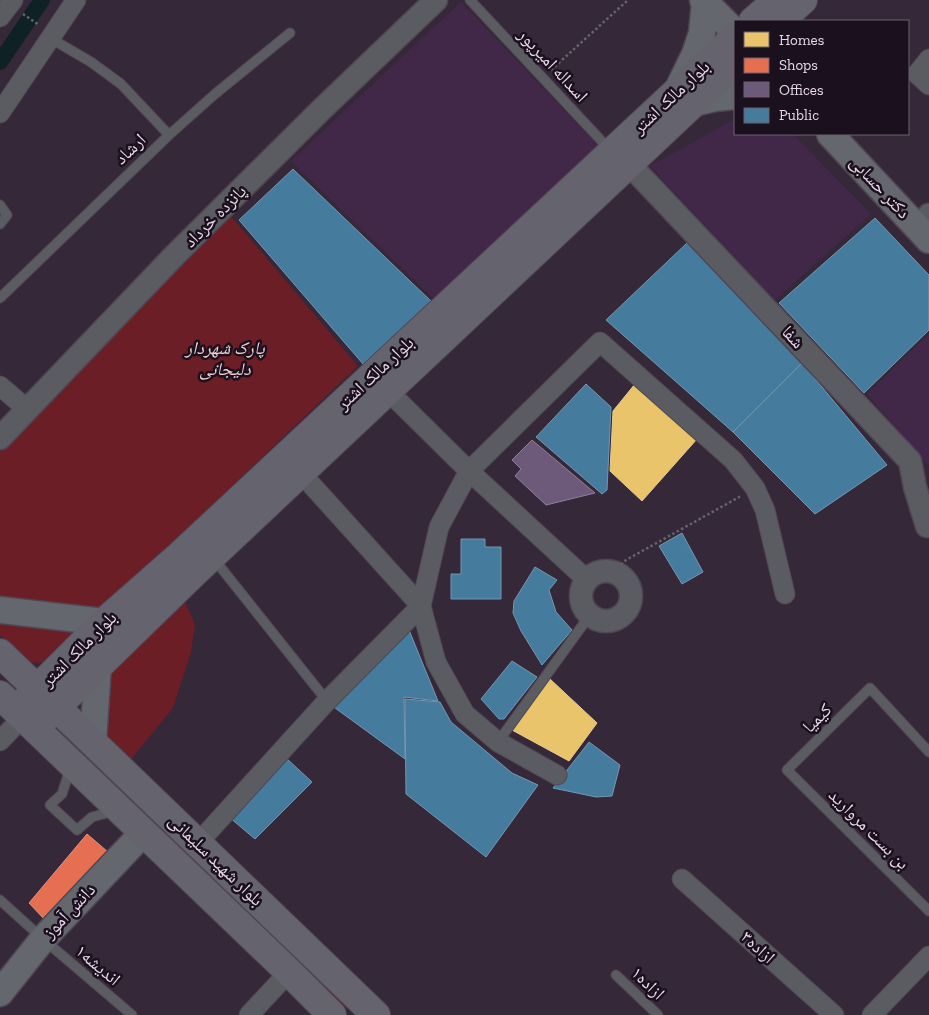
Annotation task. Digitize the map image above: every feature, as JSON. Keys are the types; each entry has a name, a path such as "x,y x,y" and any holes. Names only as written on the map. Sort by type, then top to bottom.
{"main road":[{"path":"754,20 777,0"},
{"path":"781,20 802,0"},
{"path":"705,1 734,31"},
{"path":"705,1 702,33 685,97 715,98 734,96"},
{"name":"بلوار مالک اشتر","path":"19,712 46,699 98,666 195,562 685,97 734,38"},
{"name":"بلوار مالک اشتر","path":"685,97 734,65"},
{"name":"دکتر حسابی","path":"831,135 925,228"},
{"name":"بلوار مالک اشتر","path":"46,699 104,622 195,562 300,472 387,390 621,158"},
{"path":"0,610 104,622"},
{"name":"بلوار شهید سلیمانی","path":"0,653 198,843 370,1013"},
{"path":"93,742 98,666"},
{"name":"بلوار شهید سلیمانی","path":"19,712 332,1015"},
{"name":"دانش آموز","path":"0,993 43,939 144,834"}],"street":[{"path":"0,113 76,0"},
{"name":"پانزده خرداد","path":"0,438 182,248 321,110 436,0"},
{"path":"929,59 917,74 929,85"},
{"name":"شفا","path":"621,158 910,461 927,526"},
{"path":"198,843 327,701 421,606 439,527 469,471 600,342 733,460 755,488 765,510 785,594"},
{"path":"0,386 28,410"},
{"path":"387,390 469,471 587,580"},
{"path":"300,472 421,606 436,662 464,714 498,742 557,775"},
{"path":"607,570 614,572 627,581 631,588 630,604 620,617 613,620 597,620 590,616 582,602 581,594 587,580 599,571 607,570"},
{"path":"0,741 19,712"},
{"name":"ازاده۳","path":"682,878 834,1015"},
{"path":"872,1015 929,956"},
{"path":"249,1015 289,972"}],"lane":[{"name":"اسداله امیرپور","path":"470,0 542,78 621,158"},
{"name":"ارشاد","path":"0,298 169,135 290,32"},
{"path":"52,37 121,84 169,135"},
{"path":"0,205 7,215 0,224"},
{"path":"195,562 327,701"},
{"path":"498,742 590,616"},
{"name":"کیمیا","path":"786,770 870,688 929,752"},
{"path":"72,764 62,794 50,805 77,830 92,817 119,810"},
{"name":"بن بست مروارید","path":"786,770 929,911"},
{"name":"اندیشه۱","path":"0,900 132,1015"},
{"name":"ازاده۱","path":"616,975 658,1015"}],"path":[{"path":"542,78 628,0"},
{"path":"8,7 52,37"},
{"path":"614,572 626,560 755,488"}],"shaded area":[{"path":"461,2 599,147 437,302 291,161"},
{"path":"734,120 734,135 794,135 871,214 775,300 650,166"},
{"path":"929,334 929,466 867,394"}],"green space":[{"name":"پارک شهردار دلیجانی","path":"230,215 358,366 51,658 40,663 27,662 0,635 0,451"},
{"path":"183,597 195,625 191,652 173,708 128,763 108,741 106,674"},
{"path":"71,734 352,1005 347,1009 66,738"}],"building: Homes":[{"path":"635,384 697,439 642,501 610,471 613,411"},
{"path":"550,679 597,723 569,761 512,730"}],"building: Shops":[{"path":"87,834 108,852 45,920 29,903"}],"building: Offices":[{"path":"532,440 595,493 546,505 515,476 521,469 512,460"}],"building: Public":[{"path":"293,169 433,303 363,364 239,220"},
{"path":"875,218 929,275 929,330 864,393 779,303"},
{"path":"688,242 802,363 733,432 606,320"},
{"path":"802,363 887,465 815,514 733,432"},
{"path":"586,384 611,407 607,490 602,494 536,437"},
{"path":"682,533 703,572 682,584 659,546"},
{"path":"461,539 485,539 485,547 501,547 501,599 451,599 451,574 461,574"},
{"path":"535,567 557,580 549,590 556,612 572,630 542,665 521,631 513,613 514,601"},
{"path":"409,630 438,701 404,697 405,759 331,705"},
{"path":"512,661 537,677 504,719 499,719 481,699"},
{"path":"405,699 440,702 451,722 512,773 538,785 486,857 406,794"},
{"path":"589,742 620,765 612,796 596,797 553,788"},
{"path":"285,757 312,782 255,839 229,817"}],"waterway":[{"path":"0,62 42,0"}]}
